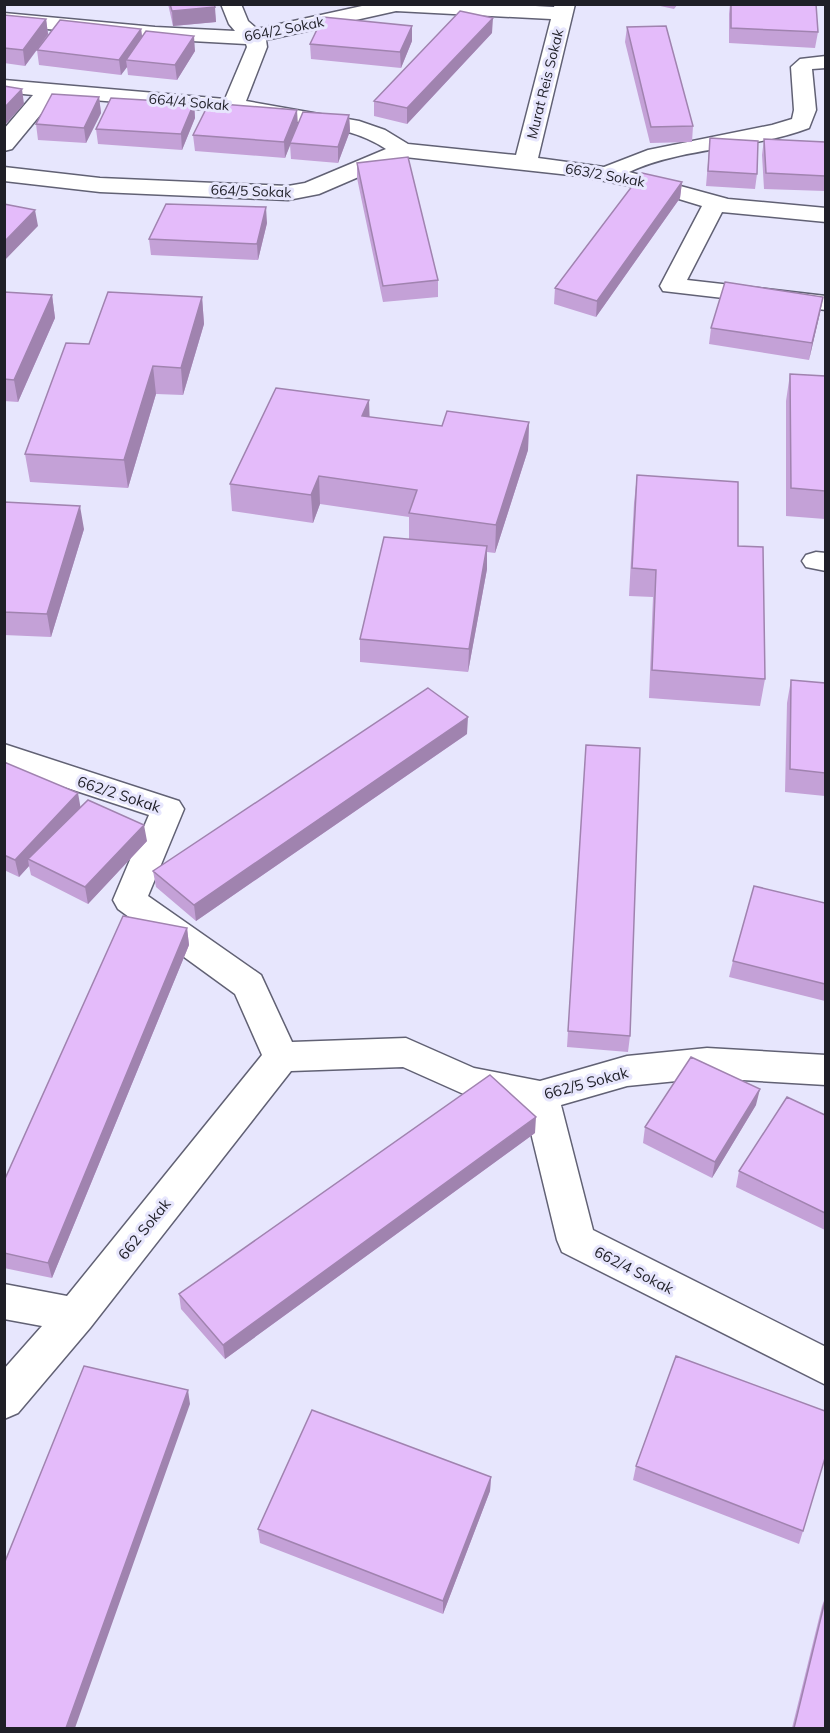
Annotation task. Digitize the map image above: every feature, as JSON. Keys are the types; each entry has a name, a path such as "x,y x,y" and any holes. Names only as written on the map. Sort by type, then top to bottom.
{"street":[{"path":"231,4 239,24 257,43 257,51 233,106"},
{"name":"664/2 Sokak","path":"4,19 167,34 253,37 396,5 563,9"},
{"name":"Murat Reis Sokak","path":"525,164 563,9"},
{"path":"608,174 635,161 662,152 765,134 801,123 806,109 800,75 802,67 807,63 825,62"},
{"name":"664/4 Sokak","path":"4,86 233,106 362,128 379,135 402,150"},
{"path":"4,144 49,90"},
{"name":"664/5 Sokak","path":"4,174 100,185 288,193 311,189 402,150 525,164"},
{"name":"663/2 Sokak","path":"525,164 608,174 748,209 825,215"},
{"path":"715,202 672,286 825,303"},
{"name":"662/2 Sokak","path":"4,755 168,809 130,900 249,985 281,1057"},
{"name":"662/5 Sokak","path":"281,1057 406,1052 468,1081 540,1096 627,1071 707,1063 825,1070"},
{"name":"662 Sokak","path":"4,1400 76,1315 281,1057"},
{"name":"662/4 Sokak","path":"540,1096 576,1240 825,1367"},
{"path":"4,1301 76,1315"}],"building":[{"path":"170,4 214,4 215,7 172,11"},
{"path":"731,4 816,4 818,32 731,28"},
{"path":"460,11 493,18 407,108 374,101"},
{"path":"4,15 46,19 23,50 4,48"},
{"path":"323,17 412,26 400,52 310,44"},
{"path":"60,20 141,29 119,60 37,50"},
{"path":"666,26 693,126 651,127 627,27"},
{"path":"146,31 194,36 175,65 126,60"},
{"path":"4,86 22,89 4,108"},
{"path":"52,94 99,97 84,128 36,124"},
{"path":"111,98 194,103 181,134 96,129"},
{"path":"209,103 297,110 284,142 193,135"},
{"path":"303,112 349,115 338,147 290,143"},
{"path":"710,138 758,141 757,174 708,171"},
{"path":"764,139 825,142 825,176 766,173"},
{"path":"408,157 438,280 383,286 357,163"},
{"path":"642,173 682,182 597,301 555,288"},
{"path":"4,204 35,210 4,242"},
{"path":"166,204 266,207 257,244 149,239"},
{"path":"725,282 823,297 812,343 711,328"},
{"path":"4,292 52,295 14,380 4,379"},
{"path":"108,292 202,297 181,368 153,366 124,460 25,454 66,343 89,344"},
{"path":"790,374 825,376 825,491 791,488"},
{"path":"276,388 369,400 362,416 442,426 447,411 529,422 496,525 409,513 417,490 319,476 311,495 230,484"},
{"path":"637,475 738,482 738,546 763,547 765,679 652,670 656,570 632,568"},
{"path":"4,502 80,506 47,614 4,612"},
{"path":"384,537 487,546 469,649 360,639"},
{"path":"791,680 825,683 825,773 790,769"},
{"path":"428,688 468,717 194,905 153,871"},
{"path":"586,745 640,748 630,1036 568,1031"},
{"path":"4,762 78,793 15,860 4,855"},
{"path":"88,800 144,825 85,887 28,859"},
{"path":"754,886 825,903 825,984 733,961"},
{"path":"123,916 187,928 48,1263 4,1253 4,1181"},
{"path":"691,1057 760,1089 715,1162 645,1127"},
{"path":"490,1075 536,1117 223,1345 179,1294"},
{"path":"787,1097 825,1115 825,1213 739,1171"},
{"path":"676,1356 825,1411 825,1458 803,1531 636,1466"},
{"path":"84,1366 188,1390 66,1728 4,1728 4,1564"},
{"path":"312,1410 491,1477 443,1601 258,1529"},
{"path":"825,1601 825,1728 794,1728"}]}
